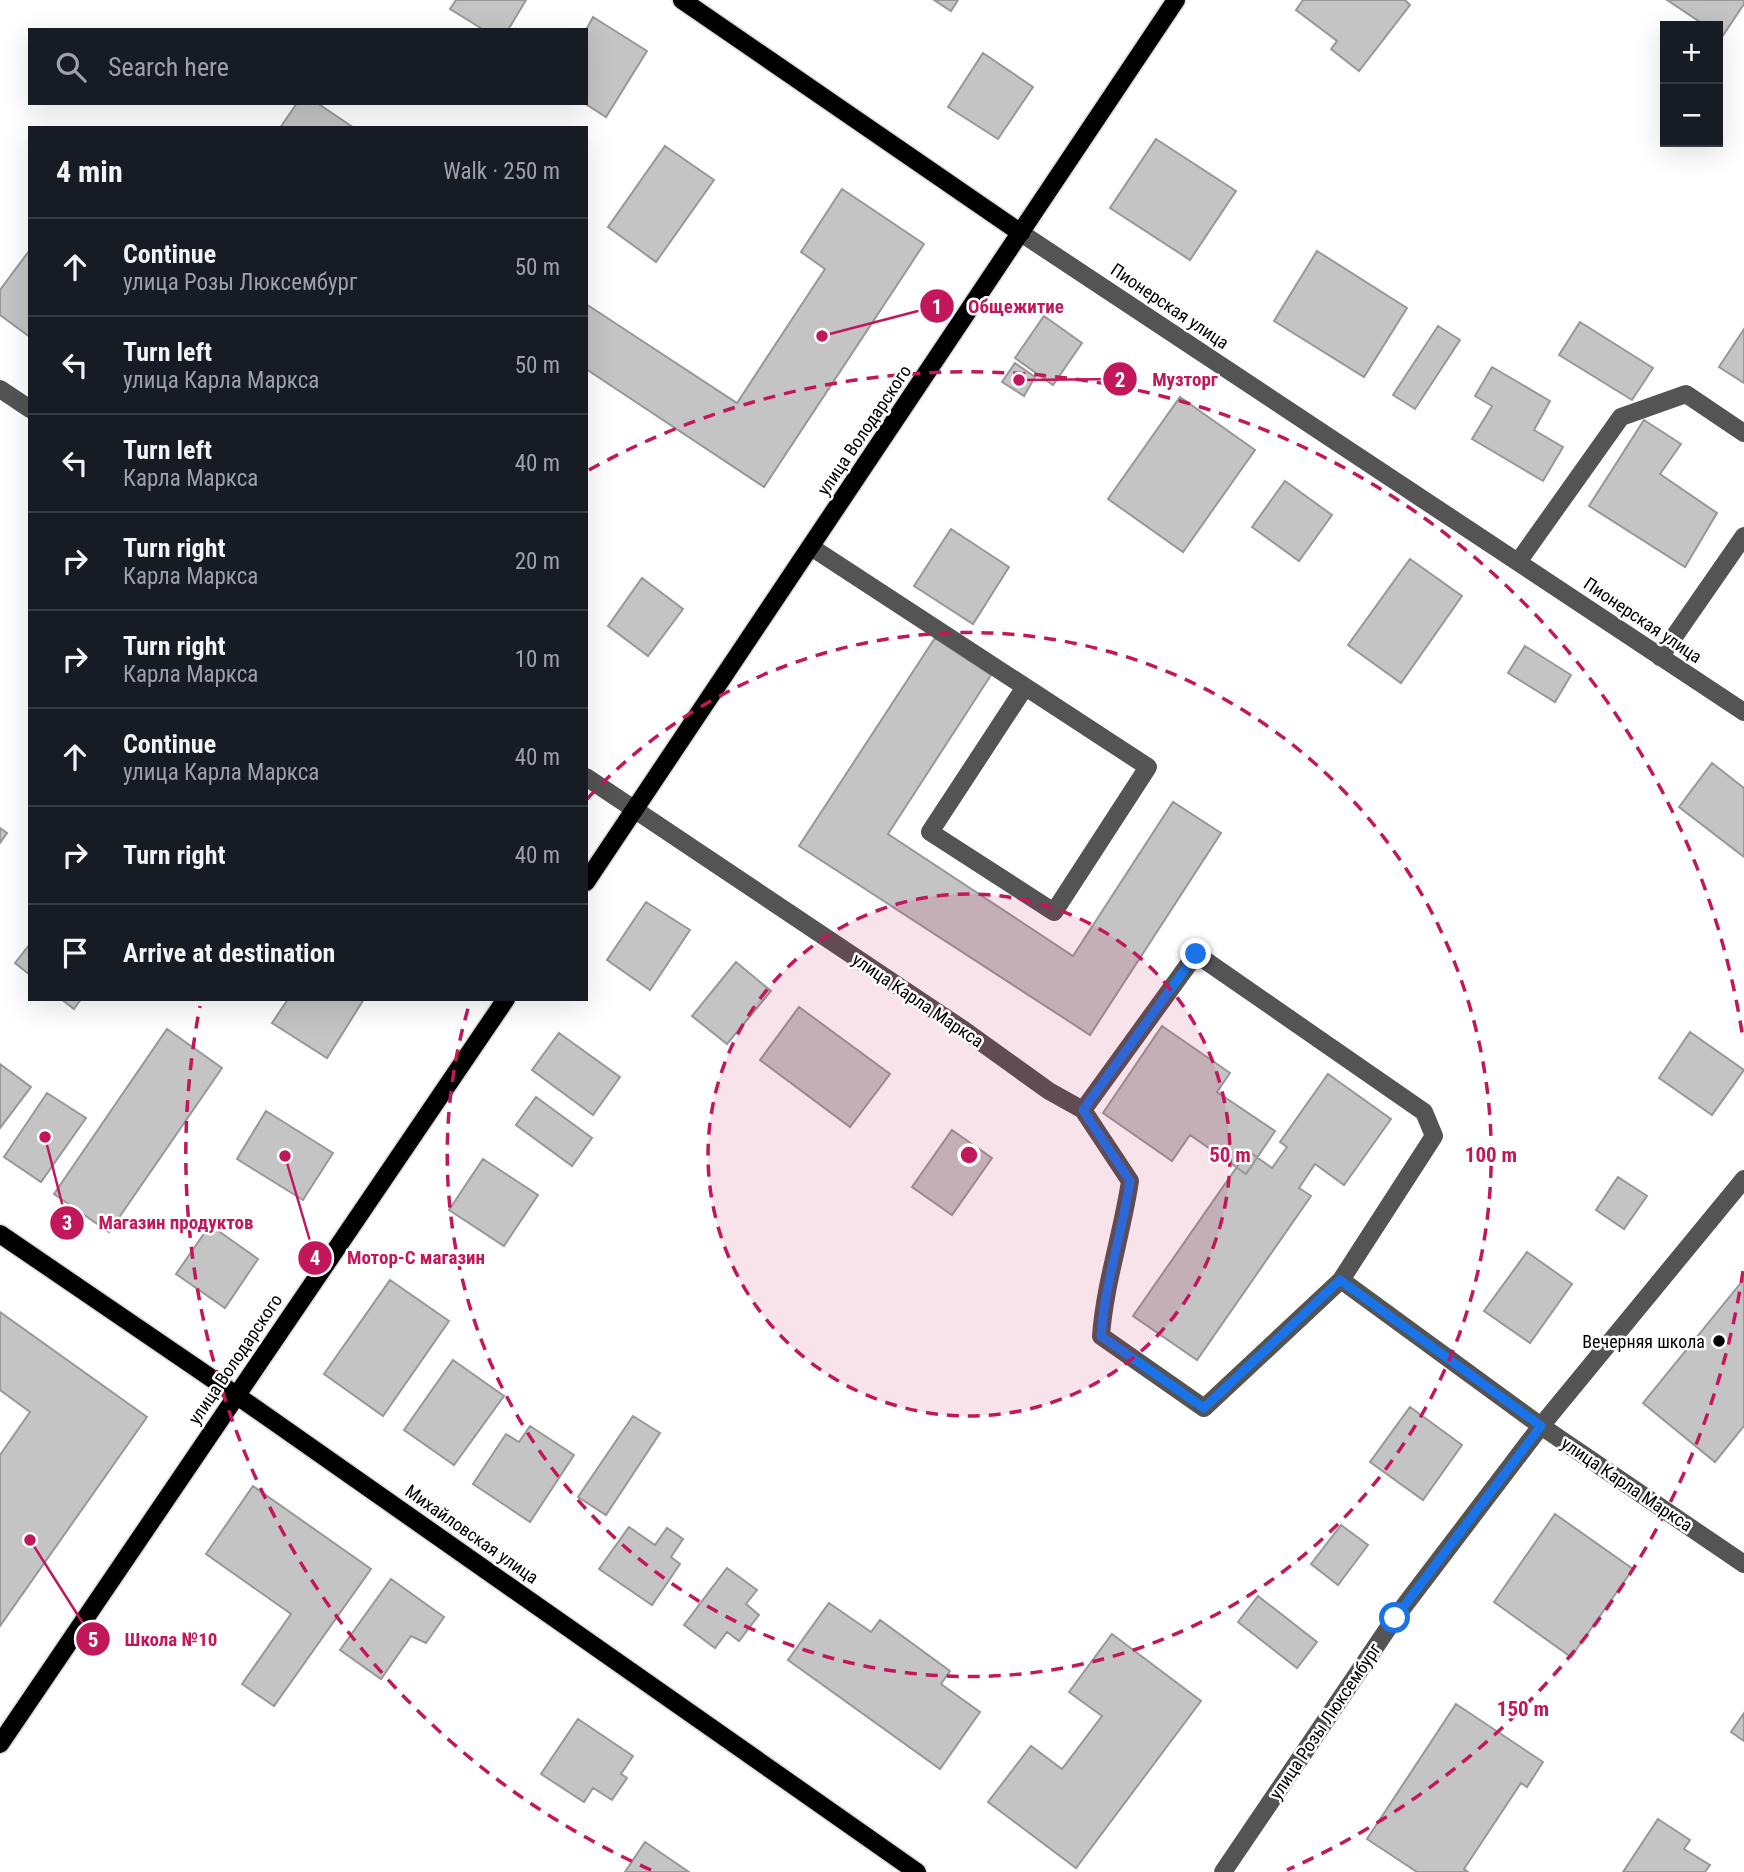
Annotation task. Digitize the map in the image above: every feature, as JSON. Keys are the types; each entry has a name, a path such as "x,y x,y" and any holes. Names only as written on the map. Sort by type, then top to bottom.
{"main road":[{"name":"Пионерская улица","path":"682,0 1021,233"},
{"name":"улица Володарского","path":"588,879 1176,0"},
{"name":"улица Володарского","path":"0,1744 505,1001"},
{"name":"Михайловская улица","path":"0,1234 236,1395 917,1872"}],"street":[{"name":"Пионерская улица","path":"1021,233 1744,712"},
{"path":"0,389 28,408"},
{"path":"1518,562 1620,417 1686,394 1744,433"},
{"path":"1660,657 1744,536"},
{"path":"811,547 1025,687 1148,768 1054,912 930,832 1025,687"},
{"name":"улица Карла Маркса","path":"588,778 964,1030 1049,1091 1083,1110 1130,1181 1124,1225 1104,1295 1101,1336 1204,1408 1340,1280 1541,1426 1744,1564"},
{"path":"1083,1110 1196,954 1424,1112 1434,1136 1340,1280"},
{"name":"улица Розы Люксембург","path":"1223,1872 1395,1618 1541,1426 1744,1179"}],"building":[{"path":"456,0 526,0 509,28 481,28 450,9"},
{"path":"934,0 958,0 951,11"},
{"path":"1303,0 1405,0 1410,5 1359,71 1331,49 1337,41 1296,10"},
{"path":"1667,0 1744,0 1723,36 1723,21 1698,21"},
{"path":"593,17 647,51 606,117 587,105 587,28"},
{"path":"983,53 1033,87 998,139 948,107"},
{"path":"296,105 320,105 351,126 281,126"},
{"path":"1156,139 1236,191 1190,260 1110,208"},
{"path":"665,146 714,180 656,262 608,227"},
{"path":"842,189 924,244 764,487 588,370 588,305 737,403 825,269 801,252"},
{"path":"1317,251 1407,308 1364,377 1274,321"},
{"path":"28,252 28,336 0,315 0,290"},
{"path":"1044,316 1082,343 1053,385 1015,358"},
{"path":"1580,322 1653,368 1632,400 1559,355"},
{"path":"1438,326 1460,340 1415,409 1393,395"},
{"path":"1744,329 1744,383 1719,367"},
{"path":"1015,363 1035,377 1024,396 1002,382"},
{"path":"1492,367 1550,401 1534,430 1563,447 1543,481 1472,439 1492,406 1475,396"},
{"path":"1180,397 1255,450 1183,552 1108,499"},
{"path":"1644,420 1681,444 1660,474 1717,513 1685,567 1589,506"},
{"path":"1285,481 1332,515 1299,561 1252,527"},
{"path":"951,529 1009,567 973,624 914,586"},
{"path":"1410,559 1462,596 1401,683 1348,645"},
{"path":"642,578 683,609 648,656 608,626"},
{"path":"935,638 991,675 888,834 1073,956 1173,802 1221,833 1090,1035 799,846"},
{"path":"1525,646 1571,675 1555,702 1508,673"},
{"path":"1712,763 1744,788 1744,857 1679,807"},
{"path":"0,828 7,833 0,843"},
{"path":"646,902 690,930 650,990 607,960"},
{"path":"28,947 28,973 15,963"},
{"path":"736,962 771,991 727,1044 692,1016"},
{"path":"64,1001 80,1001 74,1009"},
{"path":"287,1001 363,1001 327,1058 272,1023"},
{"path":"799,1007 890,1074 850,1127 760,1060"},
{"path":"1162,1026 1230,1073 1217,1092 1275,1131 1246,1174 1190,1135 1172,1161 1103,1113"},
{"path":"167,1029 222,1068 109,1232 54,1194"},
{"path":"1690,1032 1744,1070 1712,1115 1659,1078"},
{"path":"559,1033 620,1077 593,1115 532,1070"},
{"path":"0,1064 31,1087 0,1128"},
{"path":"1328,1074 1391,1119 1344,1185 1315,1164 1299,1188 1311,1196 1197,1360 1133,1316 1248,1151 1272,1168 1287,1147 1280,1142"},
{"path":"47,1093 86,1118 41,1182 4,1157"},
{"path":"536,1097 592,1138 572,1166 516,1125"},
{"path":"266,1111 333,1153 303,1200 237,1159"},
{"path":"952,1130 992,1158 952,1215 912,1187"},
{"path":"483,1159 538,1195 504,1246 449,1210"},
{"path":"1618,1177 1647,1196 1624,1229 1596,1210"},
{"path":"210,1225 258,1259 225,1308 176,1274"},
{"path":"1527,1252 1572,1284 1530,1343 1484,1311"},
{"name":"Вечерняя школа","path":"1744,1279 1744,1426 1715,1462 1643,1403"},
{"path":"390,1280 449,1321 383,1416 324,1374"},
{"path":"0,1312 147,1417 0,1626 0,1455 30,1412 0,1390"},
{"path":"453,1360 504,1396 454,1465 404,1430"},
{"path":"1410,1407 1462,1445 1423,1500 1370,1462"},
{"path":"633,1416 660,1433 606,1515 578,1497"},
{"path":"530,1426 574,1455 530,1522 473,1484 506,1434 519,1442"},
{"path":"253,1486 371,1569 274,1706 242,1684 291,1614 206,1554"},
{"path":"1555,1514 1633,1569 1571,1657 1494,1602"},
{"path":"1341,1525 1368,1545 1338,1585 1311,1564"},
{"path":"629,1527 655,1545 667,1528 683,1539 671,1557 680,1564 652,1605 599,1569"},
{"path":"727,1568 757,1590 746,1604 759,1615 739,1641 727,1632 715,1648 684,1625"},
{"path":"391,1579 444,1617 426,1643 411,1636 381,1679 340,1650"},
{"path":"1258,1596 1317,1642 1297,1668 1238,1622"},
{"path":"829,1603 871,1632 880,1620 950,1671 941,1684 980,1712 940,1769 788,1660"},
{"path":"1112,1634 1201,1701 1076,1868 988,1802 1031,1746 1062,1769 1102,1716 1069,1692"},
{"path":"1456,1704 1543,1762 1527,1787 1521,1783 1464,1869 1468,1872 1417,1872 1367,1839"},
{"path":"1744,1713 1744,1741 1731,1732"},
{"path":"578,1719 633,1756 621,1774 627,1778 612,1800 593,1788 584,1802 541,1774"},
{"path":"1658,1819 1690,1840 1684,1849 1710,1865 1705,1872 1623,1872"},
{"path":"645,1842 689,1872 625,1872"}],"place":[{"name":"Общежитие","path":"822,336"},
{"name":"Музторг","path":"1019,380"},
{"name":"Магазин продуктов","path":"45,1137"},
{"name":"Мотор-С магазин","path":"285,1156"},
{"name":"Вечерняя школа","path":"1719,1341"},
{"name":"Школа №10","path":"30,1540"}],"route":[{"path":"1196,954 1083,1110 1130,1181 1124,1225 1104,1295 1101,1336 1204,1408 1340,1280 1541,1426 1395,1618"}]}
